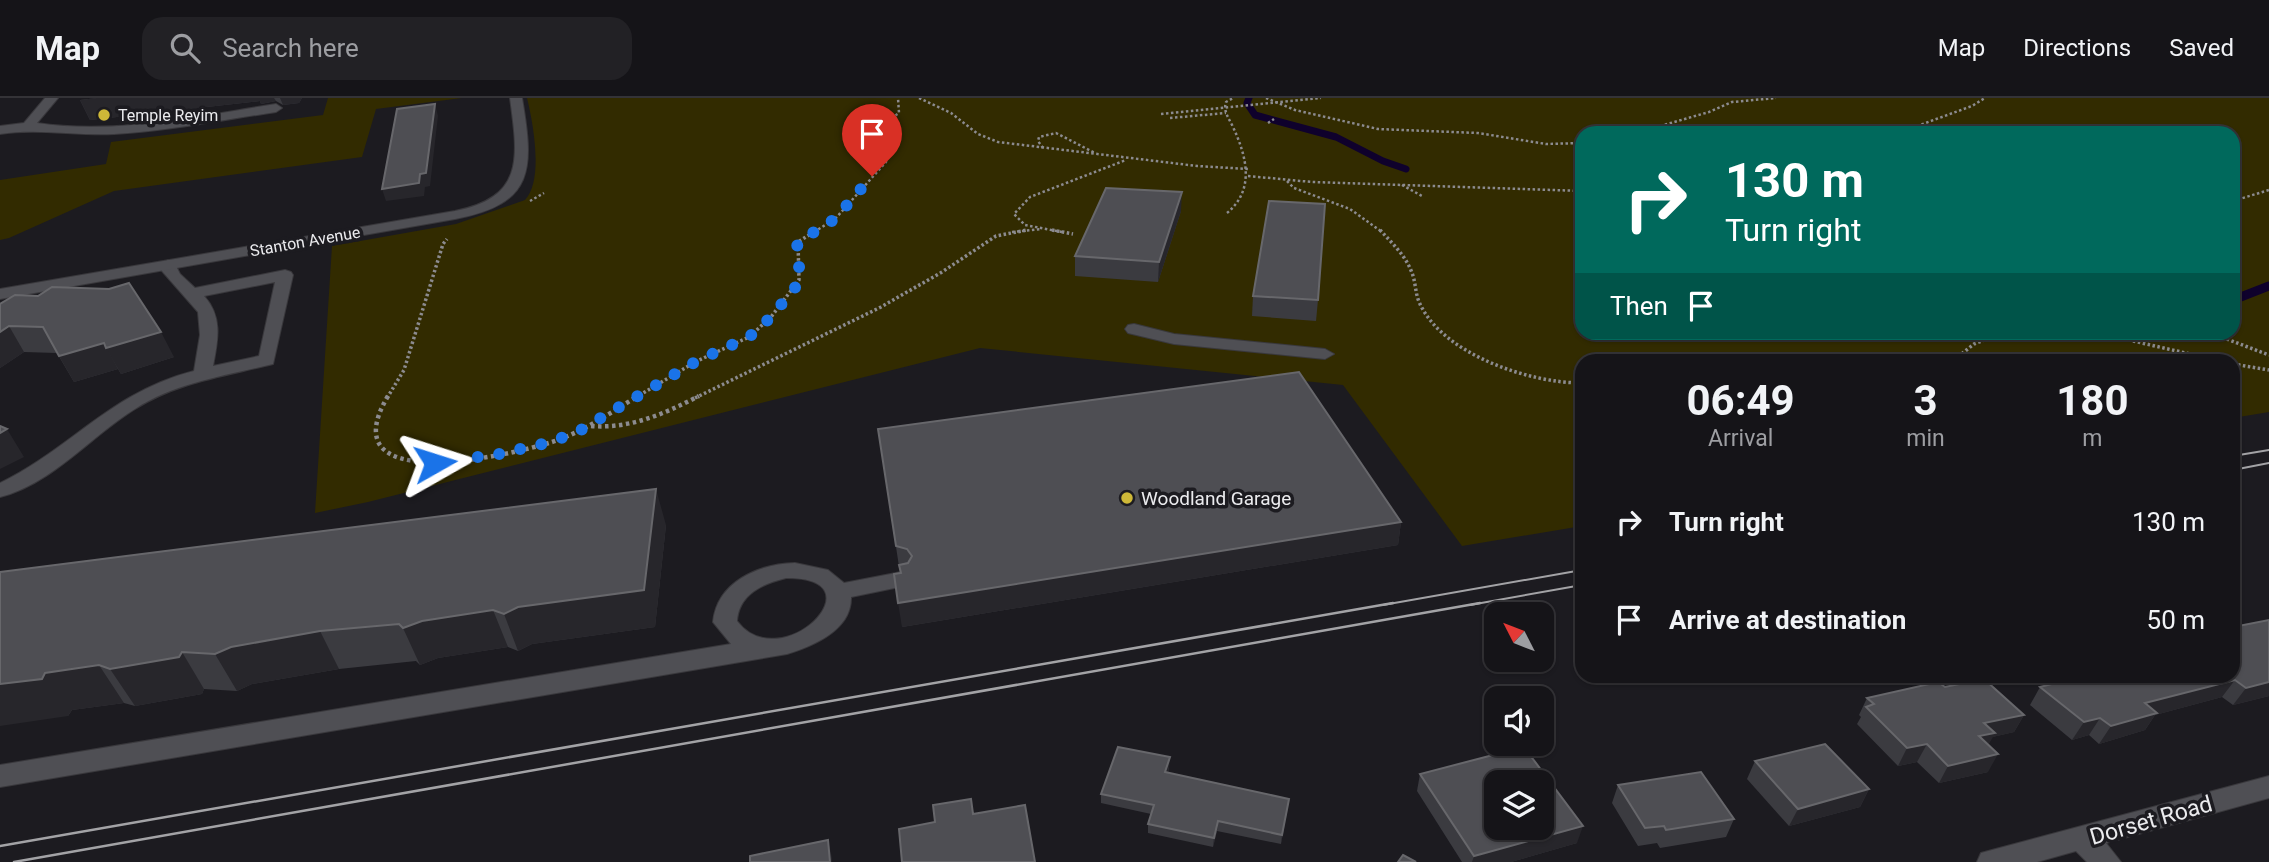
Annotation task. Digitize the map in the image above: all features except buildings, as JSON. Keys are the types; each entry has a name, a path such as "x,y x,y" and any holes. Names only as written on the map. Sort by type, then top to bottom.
{"street":[{"path":"28,125 52,98"},
{"name":"Stanton Avenue","path":"0,294 453,216 501,200 514,187 519,163 521,133 516,98"},
{"path":"0,130 28,125 54,131 113,130 276,108"},
{"path":"168,265 171,275 200,299 209,322 203,373"},
{"path":"0,491 41,471 142,397 203,373 267,360 285,275 193,293"},
{"path":"1134,329 1174,339 1325,354"},
{"path":"0,776 774,646 806,638 822,629 837,611 840,601 833,584 821,576 795,571 766,576 741,589 726,609 728,627 746,642 774,646"},
{"path":"838,592 901,580"},
{"name":"Dorset Road","path":"1992,862 2269,787"},
{"path":"2083,839 2106,862"}],"path":[{"path":"449,237 443,244 423,317 404,370 376,417 376,435 383,449 390,456 407,462 465,460 551,442 590,426 695,362 749,337 771,317 800,279 795,253 798,242 835,219 886,162 886,154 861,139 898,113 898,98"},
{"path":"919,98 954,115 982,138 1044,149 1248,169"},
{"path":"1227,213 1238,207 1247,189 1248,176 1248,169 1223,107 1225,100 1233,98"},
{"path":"1266,98 1295,110 1378,128 1478,133 1546,144 1575,143"},
{"path":"1161,114 1321,98"},
{"path":"1658,126 1732,102 1776,98"},
{"path":"1917,126 1972,106 1985,98"},
{"path":"1170,118 1226,113"},
{"path":"1268,122 1274,119"},
{"path":"1044,149 1038,141 1039,137 1056,133 1099,155"},
{"path":"1073,234 1026,225 1014,214 1018,206 1043,191 1105,166 1132,159"},
{"path":"1248,176 1287,181 1575,191"},
{"path":"1287,181 1294,188 1352,208 1380,231 1409,265 1424,309 1456,343 1489,362 1558,383 1575,383"},
{"path":"1401,185 1422,196"},
{"path":"2240,199 2269,190"},
{"path":"524,204 544,193"},
{"path":"590,426 617,428 669,412 881,307 942,272 996,236 1016,230 1041,229"},
{"path":"1962,354 1984,340"},
{"path":"2129,340 2191,354"},
{"path":"2229,340 2269,355"},
{"path":"2240,365 2269,370"}],"shaded area":[{"path":"328,98 462,98 376,109 362,157 114,191 0,240 0,180 106,164 111,142 323,115"},
{"path":"527,98 2269,98 2269,412 2240,417 2240,354 1575,354 1575,527 1462,546 1343,385 980,348 315,513 332,246 456,224 525,200 531,191 536,165"}],"waterway":[{"path":"1249,98 1247,103 1255,115 1336,137 1383,161 1406,169"},
{"path":"2240,297 2269,286"}],"tram line":[{"path":"2240,455 2269,450"},
{"path":"2240,469 2269,463"},
{"path":"1383,605 1575,571"},
{"path":"1470,605 1575,586"},
{"path":"0,846 1393,603"},
{"path":"14,862 1480,603"}],"place":[{"name":"Temple Reyim","path":"104,115"},
{"name":"Woodland Garage","path":"1127,498"}],"route":[{"path":"435,463 499,454 566,437 590,426 695,362 749,337 771,317 797,285 800,279 795,253 798,242 831,223 872,176"}]}
